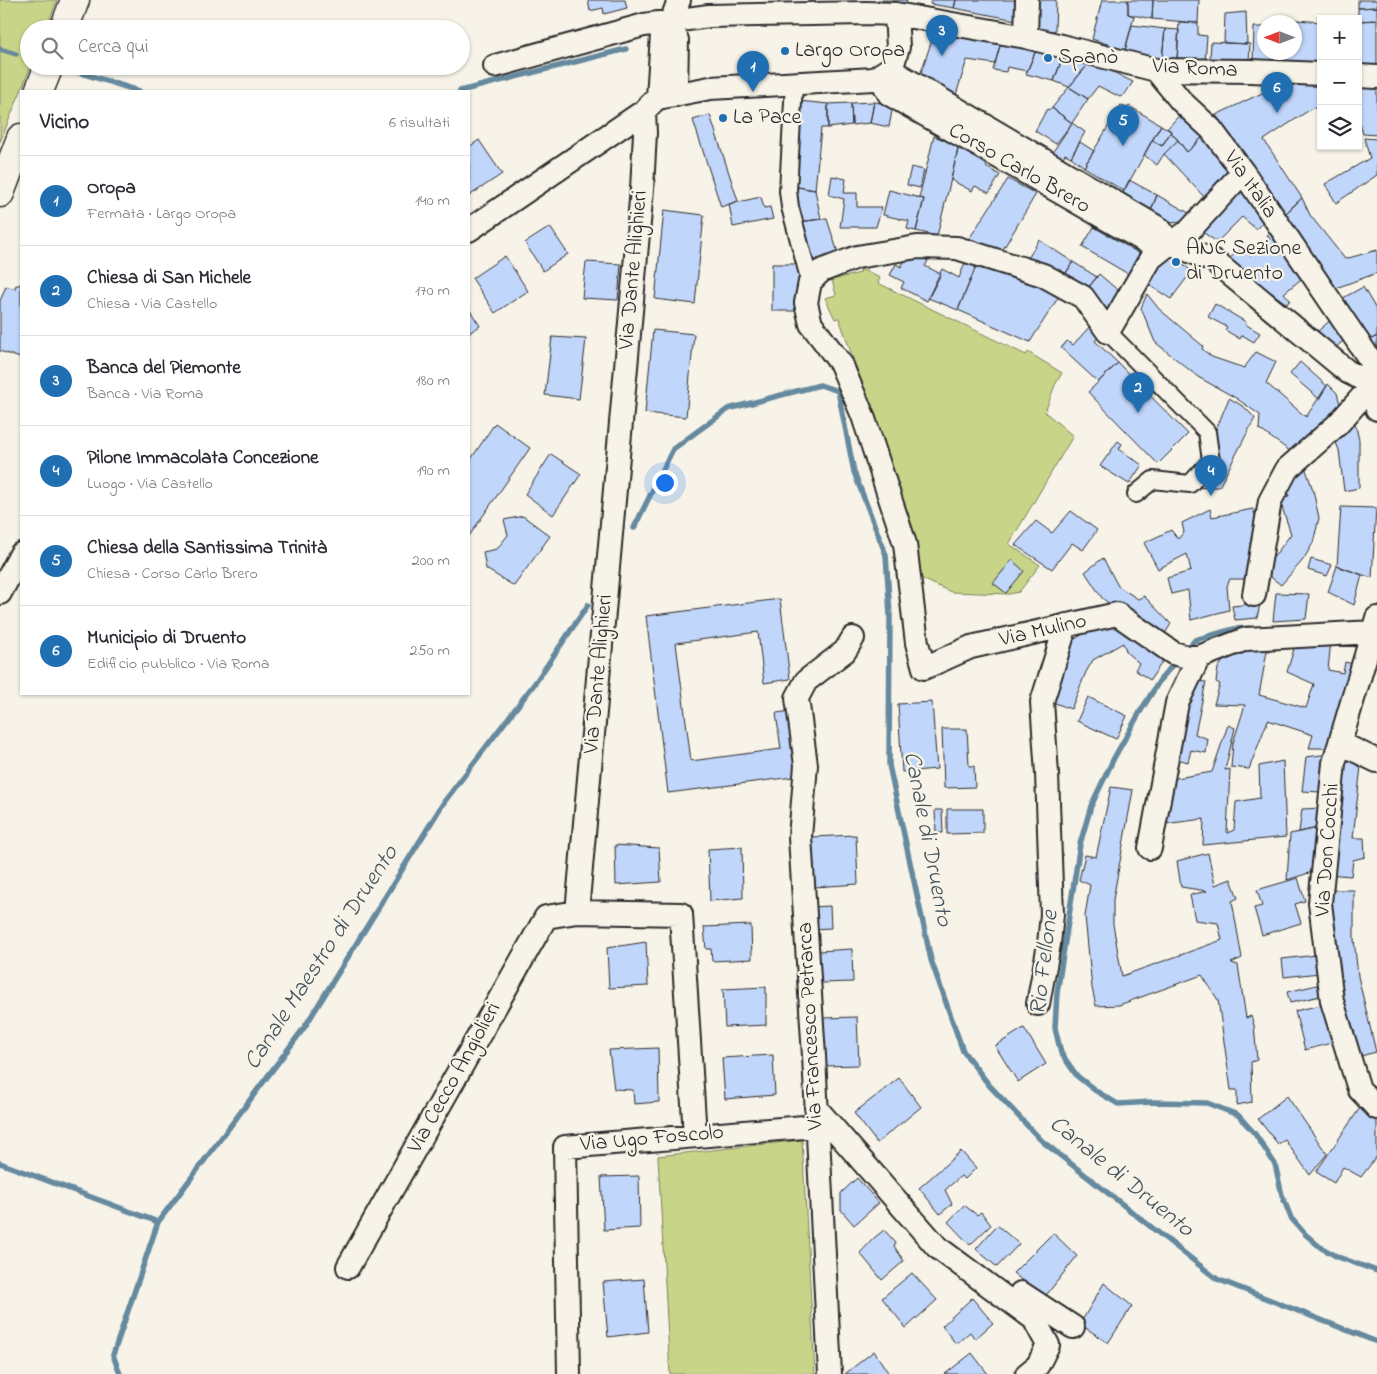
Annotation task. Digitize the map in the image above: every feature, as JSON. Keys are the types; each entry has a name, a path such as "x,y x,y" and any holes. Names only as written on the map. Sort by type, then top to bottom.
{"street":[{"path":"67,20 75,0"},
{"path":"659,101 662,34 672,22 679,0"},
{"path":"1026,37 1027,0"},
{"path":"470,229 659,101 710,88 874,79 886,71 898,47 896,14 869,6 709,16 644,25 495,66"},
{"name":"Via Roma","path":"896,14 1026,37 1156,70 1317,74"},
{"name":"Via Italia","path":"1156,70 1182,101 1211,129 1243,172 1371,361 1376,386"},
{"name":"Corso Carlo Brero","path":"886,71 889,94 1150,244 1170,243 1214,261 1348,372 1376,386"},
{"path":"39,90 45,75"},
{"path":"1362,76 1377,77"},
{"path":"794,84 788,192 790,207 810,282"},
{"name":"Via Dante Alighieri","path":"578,912 641,198 645,133 659,101"},
{"path":"0,193 20,141"},
{"path":"1108,332 1151,258 1188,232 1243,172"},
{"path":"810,282 821,271 857,257 917,247 957,248 1043,275 1083,297 1108,332 1208,432 1211,461 1190,484 1153,480 1136,494"},
{"name":"Via Mulino","path":"810,282 806,303 811,324 841,364 862,416 904,544 917,643 924,668 971,647 1117,614 1187,656"},
{"path":"1376,386 1377,409"},
{"path":"1254,595 1270,501 1287,469 1338,424 1361,398 1376,386"},
{"path":"0,593 20,556"},
{"path":"1038,1004 1049,944 1052,914 1047,774 1042,702 1066,625"},
{"path":"1150,848 1187,656 1246,639 1375,625"},
{"name":"Via Don Cocchi","path":"1375,625 1334,763 1320,903 1332,1001 1359,1089 1377,1108"},
{"name":"Via Francesco Petrarca","path":"830,1374 800,837 806,765 797,698 806,681 845,651 852,638"},
{"path":"1340,742 1377,761"},
{"path":"578,912 681,914 695,1136"},
{"name":"Via Cecco Angiolieri","path":"348,1267 546,917 578,912"},
{"path":"816,1109 947,1240 1005,1283 1073,1327"},
{"path":"816,1109 937,1247 1034,1319 1048,1345 1038,1365 1027,1374"},
{"name":"Via Ugo Foscolo","path":"569,1374 565,1146 695,1136 816,1109"}],"green space":[{"path":"0,0 57,0 49,20 20,20 20,75 27,75 0,142"},
{"path":"861,269 880,278 878,283 1026,355 1028,352 1062,373 1055,385 1045,412 1073,436 1009,544 1040,565 1019,592 1009,594 951,592 920,578 894,475 839,318 835,319 825,298 836,295 832,280 860,273"},
{"path":"802,1140 815,1374 670,1374 658,1156"}],"building":[{"path":"588,0 625,0 627,8 604,14 603,8 590,11"},
{"path":"877,0 907,0 906,3 875,3"},
{"path":"931,0 956,0 954,8 930,4"},
{"path":"956,0 1021,0 1021,21 954,8"},
{"path":"1033,0 1056,0 1055,31 1033,29"},
{"path":"1102,0 1128,0 1128,14 1134,16 1125,50 1092,39"},
{"path":"1128,0 1153,0 1152,19 1128,14"},
{"path":"1153,0 1199,0 1198,23 1152,19"},
{"path":"1358,0 1377,0 1377,7 1358,8"},
{"path":"1377,7 1377,20 1362,21 1362,15 1358,15 1358,8"},
{"path":"1246,12 1247,44 1224,43 1225,14"},
{"path":"1302,20 1317,22 1317,64 1253,62 1254,27 1257,27 1257,60 1302,60"},
{"path":"1377,20 1377,67 1362,66 1362,21"},
{"path":"1179,22 1198,23 1198,35 1207,36 1205,62 1177,60"},
{"path":"1132,25 1165,29 1162,59 1124,54"},
{"path":"1165,29 1179,30 1177,60 1162,59"},
{"path":"934,34 1001,42 995,64 967,60 954,101 918,81"},
{"path":"1001,42 1037,48 1027,71 1007,67 1006,72 993,70"},
{"path":"1211,42 1250,44 1249,62 1210,59"},
{"path":"1037,48 1064,53 1054,81 1026,74"},
{"path":"1064,53 1091,61 1069,87 1054,81"},
{"path":"1091,61 1133,82 1125,94 1120,97 1098,86 1088,99 1069,87"},
{"path":"1285,82 1317,83 1317,111 1314,107 1264,140 1302,198 1285,214 1216,115"},
{"path":"1362,85 1377,86 1377,135 1363,134"},
{"path":"1069,87 1088,99 1072,123 1052,108"},
{"path":"799,101 828,104 828,128 821,128 815,190 792,186"},
{"path":"874,102 893,105 889,127 870,123"},
{"path":"874,102 870,123 852,125 851,103"},
{"path":"851,103 852,125 828,128 828,104"},
{"path":"1121,105 1127,108 1129,106 1161,125 1124,191 1084,167"},
{"path":"1052,108 1072,123 1056,144 1035,131 1047,109 1050,110"},
{"path":"1183,111 1205,135 1187,152 1171,131 1167,129"},
{"path":"710,115 738,201 721,207 693,120"},
{"path":"1072,123 1085,132 1071,157 1065,154 1061,161 1050,156"},
{"path":"1161,125 1171,131 1162,146 1152,140"},
{"path":"1171,132 1178,140 1164,154 1157,165 1144,155 1152,140 1162,146"},
{"path":"1205,135 1233,171 1206,199 1164,154 1178,140 1187,152"},
{"path":"934,136 959,146 937,236 916,231 924,199 919,198"},
{"path":"1364,138 1377,139 1377,175 1336,203 1325,184 1370,158"},
{"path":"479,140 502,174 470,195 470,146"},
{"path":"1080,142 1094,151 1084,167 1071,157"},
{"path":"958,148 988,164 986,167 1000,175 989,193 975,186 972,191 951,180"},
{"path":"911,167 924,170 920,188 907,185"},
{"path":"832,176 846,179 844,193 857,193 857,207 882,207 876,227 840,227 844,199 829,195"},
{"path":"1008,179 1036,194 999,256 967,242"},
{"path":"1129,180 1157,195 1150,213 1121,197"},
{"path":"1241,183 1264,221 1256,229 1242,217 1217,242 1198,229"},
{"path":"792,186 815,190 821,219 799,222"},
{"path":"889,190 924,199 916,231 907,229 909,221 883,215"},
{"path":"1157,195 1189,213 1191,217 1189,221 1171,223 1150,213"},
{"path":"761,197 764,208 770,207 773,219 733,227 729,204"},
{"path":"1302,198 1310,215 1345,259 1377,250 1377,273 1336,288 1285,214"},
{"path":"664,210 704,215 695,304 655,299"},
{"path":"827,219 839,256 812,268 799,222"},
{"path":"550,227 568,254 543,271 525,243"},
{"path":"1094,227 1142,255 1130,275 1082,247"},
{"path":"1274,231 1305,276 1284,293 1290,300 1287,304 1252,279 1230,258 1243,247 1251,256 1270,239 1267,235"},
{"path":"1039,240 1073,262 1061,281 1027,260"},
{"path":"910,251 928,261 925,266 941,274 927,301 901,288 904,282 890,275 896,264 901,267"},
{"path":"1166,253 1192,271 1171,299 1146,283"},
{"path":"505,256 528,291 495,313 472,278"},
{"path":"967,258 978,262 958,310 928,298 942,269 959,278"},
{"path":"979,259 1063,290 1030,342 958,310"},
{"path":"586,262 621,264 618,300 582,298"},
{"path":"1073,262 1097,277 1084,293 1062,279"},
{"path":"772,264 800,264 797,311 772,311"},
{"path":"1099,274 1121,293 1106,311 1084,293"},
{"path":"20,284 20,358 0,351 0,301 6,286 15,289 15,286"},
{"path":"1363,287 1377,311 1377,336 1368,341 1343,298"},
{"path":"1147,294 1159,309 1203,346 1202,349 1212,357 1244,368 1256,352 1276,362 1266,383 1306,417 1328,384 1337,393 1341,408 1297,456 1259,429 1260,415 1236,398 1198,377 1155,342 1141,308"},
{"path":"1215,304 1246,322 1245,324 1260,333 1254,342 1242,335 1240,339 1225,330 1227,327 1208,317"},
{"path":"470,311 480,326 470,332"},
{"path":"1334,317 1349,336 1335,348 1317,332"},
{"path":"1091,325 1101,335 1095,341 1118,363 1098,382 1061,348 1067,341 1073,345"},
{"path":"653,330 694,334 686,417 645,413"},
{"path":"1377,336 1377,356 1368,341"},
{"path":"552,337 586,339 579,399 545,395"},
{"path":"1300,362 1327,386 1319,399 1290,374"},
{"path":"1118,363 1188,434 1158,464 1088,392"},
{"path":"1229,398 1244,407 1255,418 1219,487 1192,488"},
{"path":"1353,414 1359,440 1359,488 1344,491 1339,450 1332,433"},
{"path":"495,423 530,448 470,535 470,460"},
{"path":"1118,441 1122,444 1119,449 1142,465 1129,484 1100,466"},
{"path":"551,454 581,474 553,515 525,494"},
{"path":"1303,461 1313,490 1319,518 1313,543 1303,560 1281,585 1263,571 1291,534 1279,498 1289,496 1284,479"},
{"path":"1341,507 1376,508 1372,578 1337,566"},
{"path":"1210,509 1212,517 1253,509 1256,518 1249,579 1230,579 1227,586 1229,610 1191,620 1188,590 1171,594 1167,578 1191,571 1187,554 1158,569 1144,543 1171,530 1178,539 1184,532 1182,523"},
{"path":"1071,511 1097,530 1083,550 1072,543 1052,569 1015,545 1036,521 1052,533"},
{"path":"523,516 550,536 514,586 486,569 483,552 497,549 508,535 504,520"},
{"path":"1103,558 1118,586 1138,599 1144,596 1171,624 1162,638 1139,627 1102,598 1085,572"},
{"path":"1311,559 1332,565 1327,576 1308,570"},
{"path":"1012,560 1024,571 1006,593 993,583"},
{"path":"1337,566 1362,575 1354,605 1328,592"},
{"path":"1276,593 1309,594 1306,619 1273,621"},
{"path":"780,599 790,679 764,683 758,632 676,643 691,761 781,749 776,713 793,711 801,776 668,793 646,616"},
{"path":"1261,600 1257,618 1235,620 1232,606 1252,604"},
{"path":"1115,619 1167,655 1150,680 1135,670 1139,663 1127,653 1123,643 1093,660 1071,709 1047,700 1070,642 1093,628"},
{"path":"1331,640 1328,670 1343,673 1345,662 1353,664 1333,748 1309,748 1313,735 1268,720 1249,769 1231,767 1233,743 1245,705 1214,704 1220,684 1216,682 1218,668 1233,647 1277,643 1275,651 1267,651 1259,695 1306,708 1314,684 1287,672 1296,642"},
{"path":"1191,681 1206,682 1195,734 1208,739 1206,753 1191,750 1188,762 1170,757"},
{"path":"1088,697 1127,716 1116,739 1077,721"},
{"path":"932,702 937,769 902,772 898,704"},
{"path":"1228,725 1235,728 1225,770 1230,769 1227,833 1234,830 1236,802 1260,798 1259,766 1283,761 1286,837 1203,845 1204,819 1156,825 1165,780 1212,772"},
{"path":"942,729 967,729 969,766 974,766 975,787 944,788"},
{"path":"1340,747 1362,757 1353,838 1364,838 1365,857 1353,860 1351,876 1327,874"},
{"path":"1329,754 1322,792 1302,791 1306,757"},
{"path":"1111,787 1133,790 1113,900 1113,924 1122,976 1222,940 1218,923 1195,920 1190,895 1207,891 1181,887 1177,861 1208,853 1215,885 1231,879 1238,898 1232,901 1242,958 1231,963 1238,965 1246,1018 1251,1016 1254,1025 1257,1060 1251,1062 1252,1102 1237,1105 1237,1090 1231,1090 1218,1000 1202,975 1119,1005 1096,1006 1092,988 1085,916 1090,885 1079,880 1085,855 1096,857"},
{"path":"1322,808 1318,828 1299,832 1302,809"},
{"path":"947,809 983,809 983,833 947,834"},
{"path":"935,810 942,810 943,833 936,833"},
{"path":"1318,828 1312,872 1287,880 1290,834"},
{"path":"856,835 858,884 815,887 812,837"},
{"path":"615,845 659,848 661,882 616,885"},
{"path":"742,847 743,898 710,901 708,849"},
{"path":"1298,878 1305,901 1295,904 1301,923 1262,935 1254,908 1262,906 1257,890"},
{"path":"1326,890 1354,890 1354,939 1358,976 1376,1052 1353,1058 1327,937"},
{"path":"830,906 831,928 813,929 812,907"},
{"path":"751,925 752,959 712,961 711,949 706,949 704,927"},
{"path":"646,942 648,986 609,988 607,948"},
{"path":"852,949 853,982 821,983 819,951"},
{"path":"1317,955 1319,973 1284,977 1282,959"},
{"path":"1317,985 1320,996 1290,1003 1287,992"},
{"path":"766,987 766,1025 725,1027 723,989"},
{"path":"1325,1004 1335,1042 1305,1050 1295,1011"},
{"path":"857,1017 859,1065 825,1066 823,1018"},
{"path":"1024,1028 1046,1064 1018,1082 995,1046"},
{"path":"658,1048 659,1102 634,1104 633,1090 614,1089 609,1050"},
{"path":"773,1055 775,1095 725,1099 722,1058"},
{"path":"899,1078 921,1107 877,1143 854,1113"},
{"path":"1287,1096 1327,1154 1310,1175 1285,1140 1278,1144 1258,1119"},
{"path":"1362,1105 1377,1120 1377,1156 1361,1177 1343,1167 1334,1183 1316,1172"},
{"path":"961,1151 976,1168 965,1179 961,1176 945,1190 952,1204 940,1214 919,1188"},
{"path":"639,1176 640,1228 604,1230 601,1177"},
{"path":"857,1178 879,1203 854,1225 841,1210 841,1193"},
{"path":"964,1205 977,1215 981,1212 991,1225 970,1245 948,1222"},
{"path":"997,1225 1019,1244 997,1267 976,1249"},
{"path":"884,1230 896,1243 894,1246 904,1261 882,1280 860,1253"},
{"path":"1053,1233 1077,1256 1044,1298 1013,1273"},
{"path":"912,1273 937,1300 906,1328 882,1298"},
{"path":"644,1279 648,1332 608,1337 603,1282"},
{"path":"1104,1283 1132,1306 1108,1343 1080,1324"},
{"path":"972,1298 993,1323 975,1339 970,1332 956,1344 942,1326"},
{"path":"874,1351 889,1374 845,1374"},
{"path":"972,1353 988,1374 945,1374"}],"waterway":[{"path":"0,49 16,54"},
{"path":"464,90 626,49"},
{"path":"88,75 136,90"},
{"name":"Canale di Druento","path":"634,528 673,449 728,409 820,385 838,391 854,472 886,555 890,615 889,765 931,960 963,1051 989,1085 1042,1141 1217,1279 1377,1342"},
{"name":"Canale Maestro di Druento","path":"120,1374 113,1355 158,1222 304,1028 444,802 535,683 588,605"},
{"name":"Rio Fellone","path":"1185,651 1195,640 1234,629 1249,628"},
{"name":"Rio Fellone","path":"1177,660 1160,680 1140,712 1114,758 1091,806 1080,844 1057,993 1055,1028 1061,1053 1077,1076 1096,1091 1118,1104 1152,1102 1207,1103 1238,1115 1255,1134 1275,1164 1282,1195 1291,1218 1305,1234 1320,1247 1338,1257 1377,1271"},
{"path":"0,1163 158,1222"}],"place":[{"name":"Largo Oropa","path":"785,51"},
{"name":"Banca del Piemonte","path":"942,56"},
{"name":"Spanò","path":"1048,58"},
{"name":"Oropa","path":"753,92"},
{"name":"Municipio di Druento","path":"1277,113"},
{"name":"La Pace","path":"723,118"},
{"name":"Chiesa della Santissima Trinità","path":"1123,146"},
{"name":"ANC Sezione di Druento","path":"1176,262"},
{"name":"Chiesa di San Michele","path":"1138,413"},
{"name":"Pilone Immacolata Concezione","path":"1211,496"}]}
